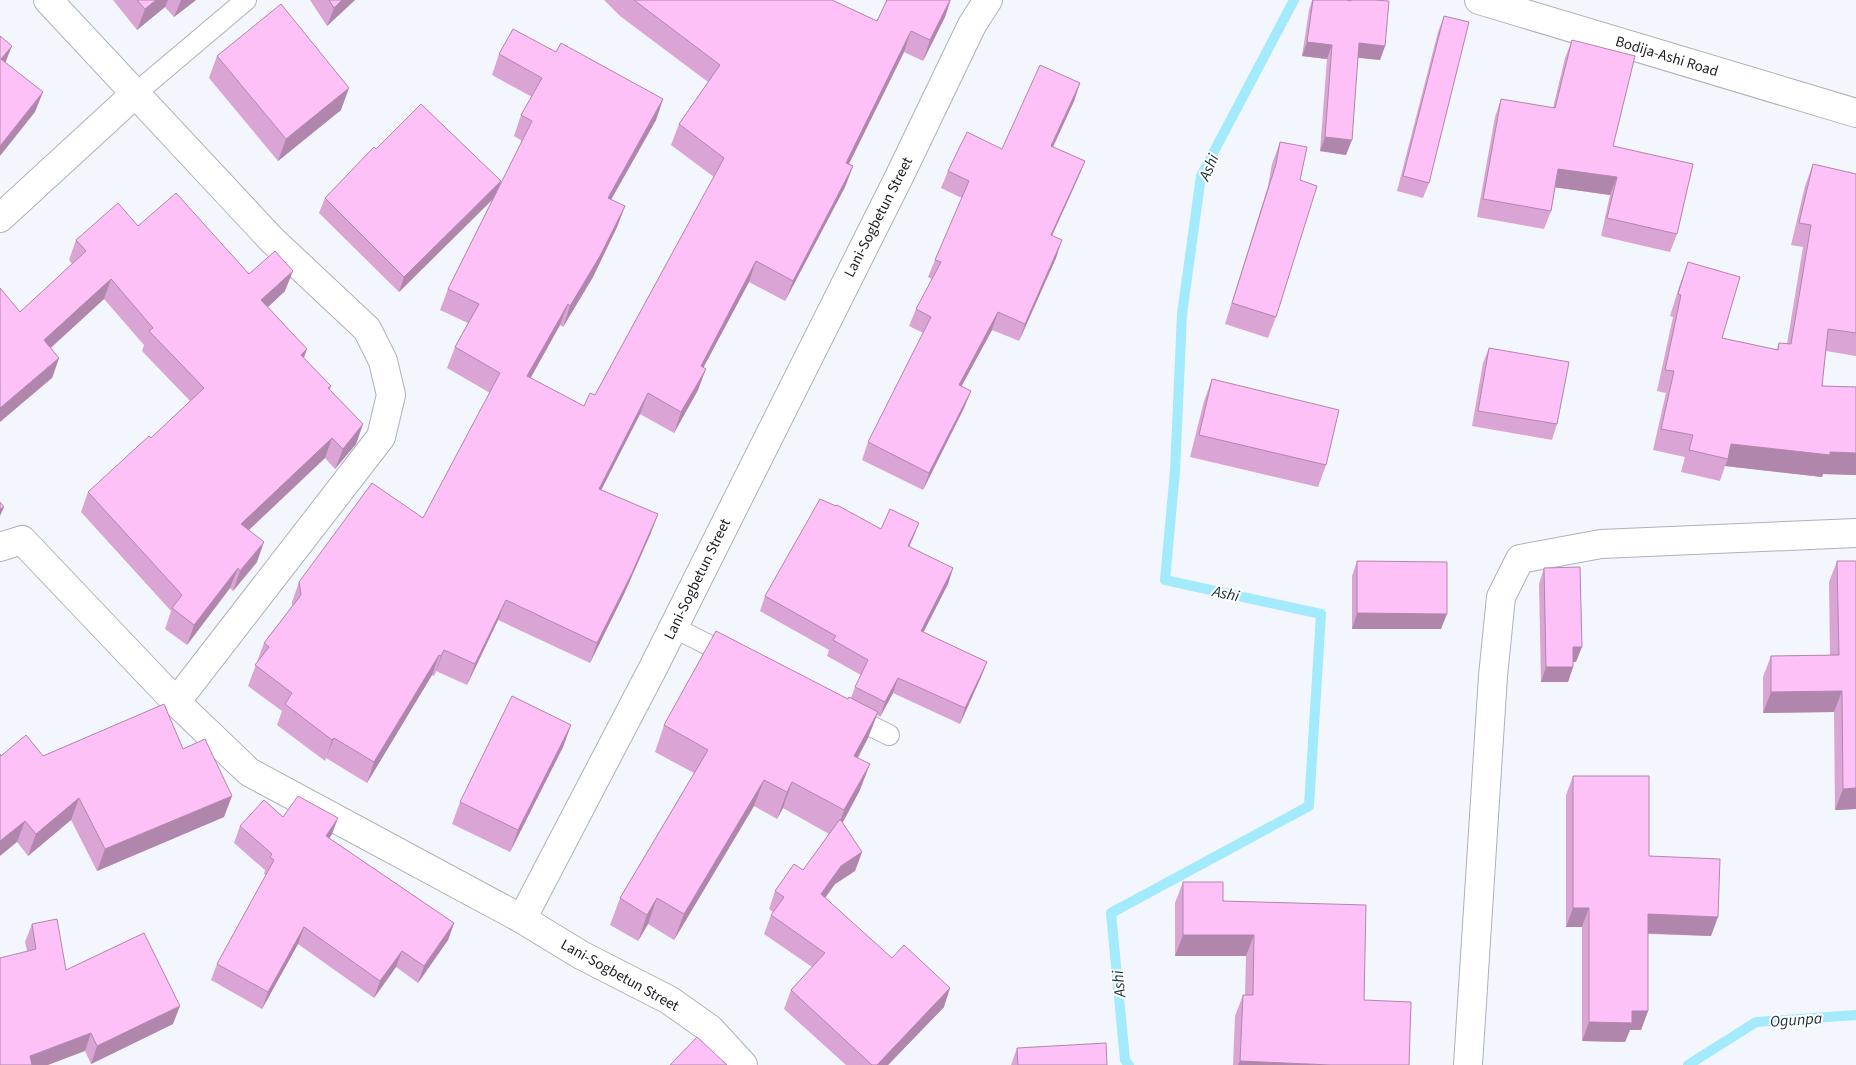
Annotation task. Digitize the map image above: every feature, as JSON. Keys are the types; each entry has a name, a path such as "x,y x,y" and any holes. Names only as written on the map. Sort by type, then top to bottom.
{"street":[{"path":"48,0 272,240 367,330 383,361 391,395 381,437 176,702"},
{"name":"Lani-Sogbetun Street","path":"743,1065 710,1029 669,1000 581,955 522,919 673,627 900,175 972,25 988,0"},
{"name":"Bodija-Ashi Road","path":"1479,0 1856,113"},
{"path":"0,218 136,93"},
{"path":"1468,1065 1493,676 1501,597 1520,559 1601,544 1856,533"},
{"path":"0,547 22,540 176,702 249,772 522,919"}],"lane":[{"path":"136,93 246,0"},
{"path":"673,627 751,666"},
{"path":"829,705 889,735"}],"building":[{"path":"137,0 156,0 145,9"},
{"path":"329,0 342,0 334,8"},
{"path":"634,0 832,0 877,21 887,0 950,0 930,40 911,31 846,163 853,166 793,281 756,261 701,366 706,369 681,412 648,393 599,489 658,514 632,573 597,643 506,600 475,664 444,650 441,656 439,655 374,762 334,738 332,740 285,704 292,693 255,665 269,647 264,643 301,595 299,582 372,483 423,518 500,373 455,347 479,304 448,289 532,121 521,115 542,78 499,54 513,29 556,52 561,43 663,99 608,198 625,206 600,256 570,306 568,304 527,376 584,406 590,393 595,395 724,158 679,124 720,65"},
{"path":"1313,0 1389,1 1385,46 1359,43 1352,140 1325,137 1332,45 1307,42"},
{"path":"281,4 349,88 286,139 217,56"},
{"path":"1444,16 1469,22 1429,183 1403,176"},
{"path":"0,36 12,46 1,59 43,92 0,146"},
{"path":"1572,40 1635,56 1613,146 1693,164 1677,234 1607,218 1617,177 1558,169 1551,211 1483,199 1501,99 1555,108"},
{"path":"1040,65 1080,83 1051,146 1085,161 1051,235 1062,240 1025,324 998,312 959,385 971,391 929,473 868,442 931,317 916,309 941,262 935,260 969,181 948,171 967,132 1002,149"},
{"path":"421,104 501,181 404,277 325,198 374,147 376,149"},
{"path":"1280,142 1307,147 1300,180 1317,186 1276,317 1232,303 1276,164"},
{"path":"1813,164 1856,174 1856,333 1828,329 1822,386 1856,387 1856,453 1830,452 1830,455 1731,444 1728,459 1689,450 1693,435 1661,429 1674,371 1665,370 1681,295 1678,294 1688,262 1740,277 1722,338 1778,350 1779,343 1791,344 1811,225 1799,223"},
{"path":"176,193 249,274 275,251 293,271 261,300 307,349 301,355 331,386 328,388 363,424 343,449 332,438 241,524 264,542 240,571 238,568 194,625 172,608 182,595 88,492 149,436 151,438 204,388 149,331 153,328 111,279 44,340 59,358 0,408 0,288 20,312 86,251 76,240 118,203 138,226"},
{"path":"1489,348 1569,362 1557,424 1478,411"},
{"path":"1212,379 1339,410 1326,465 1199,435"},
{"path":"820,499 837,505 881,529 890,509 919,523 908,546 953,568 921,631 987,662 965,708 898,678 885,702 855,687 868,660 833,640 836,636 765,596"},
{"path":"1357,561 1447,562 1447,614 1357,613"},
{"path":"1837,561 1856,561 1856,788 1843,789 1842,691 1771,692 1771,656 1839,655"},
{"path":"1580,567 1582,647 1573,647 1573,667 1546,667 1544,568"},
{"path":"716,631 848,699 849,697 878,712 854,756 870,764 844,810 792,782 787,792 764,780 684,914 657,898 647,915 620,898 708,750 664,725"},
{"path":"512,696 571,725 518,830 460,802"},
{"path":"164,704 183,749 205,739 232,796 105,849 79,798 36,834 25,821 0,841 0,754 1,756 26,735 43,756"},
{"path":"1573,776 1649,776 1649,856 1720,859 1718,917 1648,914 1648,1011 1632,1011 1632,1023 1589,1022 1589,908 1573,908"},
{"path":"298,796 338,818 326,836 454,923 424,966 402,951 380,981 304,927 268,992 217,964 274,860 270,857 272,854 240,826 264,800 283,817"},
{"path":"840,819 862,852 841,866 821,894 892,958 904,945 950,988 877,1065 872,1065 791,990 825,953 771,915 784,897 775,891 794,864 803,870"},
{"path":"1183,882 1223,882 1223,901 1366,905 1364,1000 1411,1002 1409,1065 1330,1065 1240,1061 1243,995 1253,995 1254,935 1183,935"},
{"path":"57,919 66,970 144,933 180,1006 97,1046 91,1033 30,1056 32,1065 0,1065 0,958 36,949 32,924"},
{"path":"697,1037 727,1065 670,1065"},
{"path":"1106,1043 1107,1065 1018,1065 1017,1048"}],"waterway":[{"name":"Ashi","path":"1129,1065 1125,1060 1111,913 1309,806 1321,614 1165,580 1175,471 1182,314 1201,176 1294,0"},
{"name":"Ogunpa","path":"1688,1065 1756,1022 1856,1015"}]}
